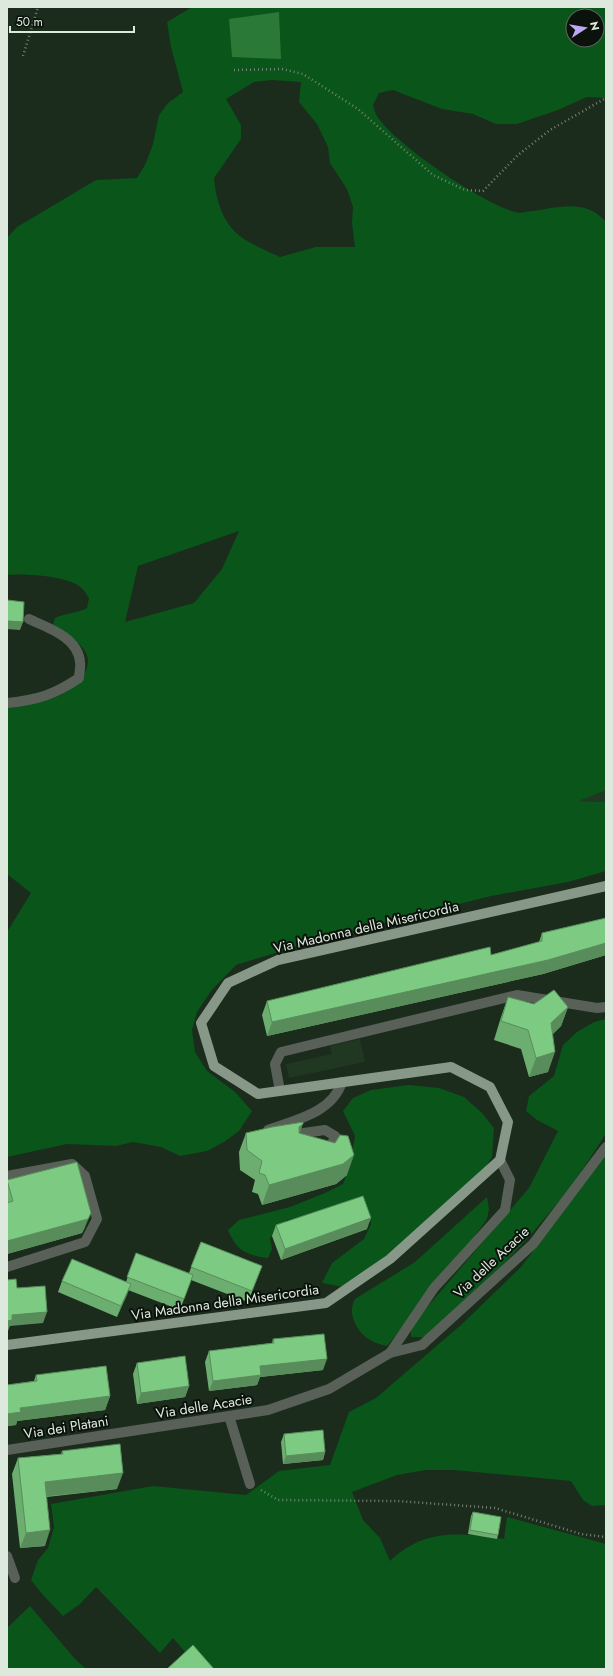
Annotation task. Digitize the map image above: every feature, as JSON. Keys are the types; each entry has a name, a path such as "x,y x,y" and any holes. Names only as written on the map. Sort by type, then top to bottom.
{"main road":[{"name":"Via Madonna della Misericordia","path":"7,1345 326,1303 390,1259 500,1160 508,1122 490,1087 451,1067 258,1094 214,1066 201,1023 228,983 278,960 606,886"}],"street":[{"path":"7,703 35,700 64,688 79,678 80,661 66,637 29,619"},
{"path":"280,1091 275,1064 281,1052 517,995 597,1008 606,1007"},
{"path":"312,1148 331,1147 335,1136 325,1130 261,1136 318,1112 339,1092 342,1082"},
{"name":"Via delle Acacie","path":"129,1432 268,1410 330,1389 390,1353 422,1345 533,1244 606,1147"},
{"name":"Via delle Acacie","path":"390,1353 434,1288 505,1210 510,1180 500,1160"},
{"path":"7,1176 72,1164 85,1176 97,1218 85,1242 7,1267"},
{"path":"229,1416 250,1484"},
{"name":"Via dei Platani","path":"7,1450 129,1432"},
{"path":"7,1556 15,1578"}],"path":[{"path":"23,56 38,7"},
{"path":"234,70 282,69 303,74 358,109 433,175 465,190 483,191 518,155 550,130 606,98"},
{"path":"250,1484 278,1500 397,1501 495,1508 581,1534 606,1537"}],"shaded area":[{"path":"192,7 606,7 606,98 587,97 558,110 517,124 496,124 473,114 442,109 393,90 379,93 373,105 377,116 402,142 441,172 482,197 519,213 572,206 581,207 590,210 606,222 606,790 579,801 606,802 606,871 568,882 491,896 320,939 236,965 211,991 197,1012 192,1030 195,1052 207,1071 235,1092 252,1111 239,1131 224,1142 207,1151 180,1156 161,1147 133,1142 116,1146 67,1144 7,1157 7,932 31,893 7,874 7,707 26,705 56,697 68,691 80,680 87,667 88,660 86,653 76,640 53,625 55,618 87,608 89,598 80,587 65,580 23,574 7,575 7,238 17,227 96,180 137,178 145,165 153,144 159,115 168,103 183,92 171,47 167,22","holes":["272,80 301,82 299,102 317,124 328,147 330,163 347,189 353,207 352,223 355,247 316,247 280,257 244,239 231,227 222,212 214,178 241,139 241,125 226,99 254,82","239,531 222,569 194,603 125,622 138,566"]},
{"path":"279,12 281,59 232,57 229,19"},
{"path":"606,790 606,802 578,801"},
{"path":"606,1019 606,1133 574,1182 556,1205 497,1271 433,1332 424,1337 411,1337 411,1330 417,1319 529,1188 558,1131 537,1120 526,1111 529,1096 554,1076 563,1045 577,1032 594,1022"},
{"path":"360,1039 365,1062 289,1078 286,1064 332,1054 330,1046"},
{"path":"409,1085 439,1088 464,1097 482,1113 494,1128 492,1157 479,1177 389,1255 343,1287 322,1283 332,1263 364,1239 371,1224 368,1210 359,1202 287,1220 270,1238 272,1249 268,1258 243,1251 235,1243 228,1230 239,1220 290,1207 343,1184 349,1169 355,1136 343,1111 353,1098 371,1090"},
{"path":"606,1155 606,1505 592,1506 583,1500 571,1481 454,1470 426,1470 397,1475 352,1492 363,1520 380,1538 390,1561 403,1550 416,1543 444,1535 473,1535 504,1539 507,1517 606,1544 606,1669 200,1669 173,1638 160,1653 96,1587 80,1604 63,1616 31,1580 38,1560 48,1548 54,1527 51,1504 153,1486 246,1495 279,1471 330,1465 349,1412 376,1398 462,1324 521,1267"},
{"path":"487,1197 489,1209 487,1219 461,1255 387,1346 370,1340 360,1332 352,1314 352,1306 355,1299 415,1262"},
{"path":"30,1606 75,1659 86,1669 7,1669 7,1628"}],"building":[{"path":"7,600 24,602 23,622 7,621"},
{"path":"606,918 606,943 548,960 272,1022 267,1001 490,947 491,955 542,941 542,933"},
{"path":"554,990 568,1007 551,1023 555,1052 536,1058 528,1030 501,1021 508,997 534,1004"},
{"path":"303,1122 303,1124 299,1127 299,1133 335,1143 340,1135 348,1136 354,1155 343,1164 269,1185 265,1175 259,1173 262,1161 247,1150 246,1133"},
{"path":"77,1162 91,1213 88,1219 7,1241 7,1203 13,1201 7,1180"},
{"path":"363,1196 371,1218 285,1249 276,1225"},
{"path":"201,1242 262,1266 252,1291 191,1267"},
{"path":"136,1253 193,1275 184,1299 127,1277"},
{"path":"72,1259 131,1284 121,1306 62,1281"},
{"path":"16,1279 17,1288 45,1286 47,1312 12,1315 12,1320 7,1321 7,1280"},
{"path":"324,1334 327,1359 260,1366 261,1375 213,1381 209,1351 274,1343 273,1339"},
{"path":"185,1356 189,1386 141,1393 137,1363"},
{"path":"106,1366 110,1396 20,1408 21,1412 7,1414 7,1385 37,1381 36,1375"},
{"path":"323,1430 325,1452 286,1456 284,1434"},
{"path":"120,1444 123,1473 45,1482 50,1530 26,1533 18,1458 63,1454 62,1451"},
{"path":"473,1512 501,1517 498,1535 470,1530"},
{"path":"193,1645 214,1669 167,1669"}]}
